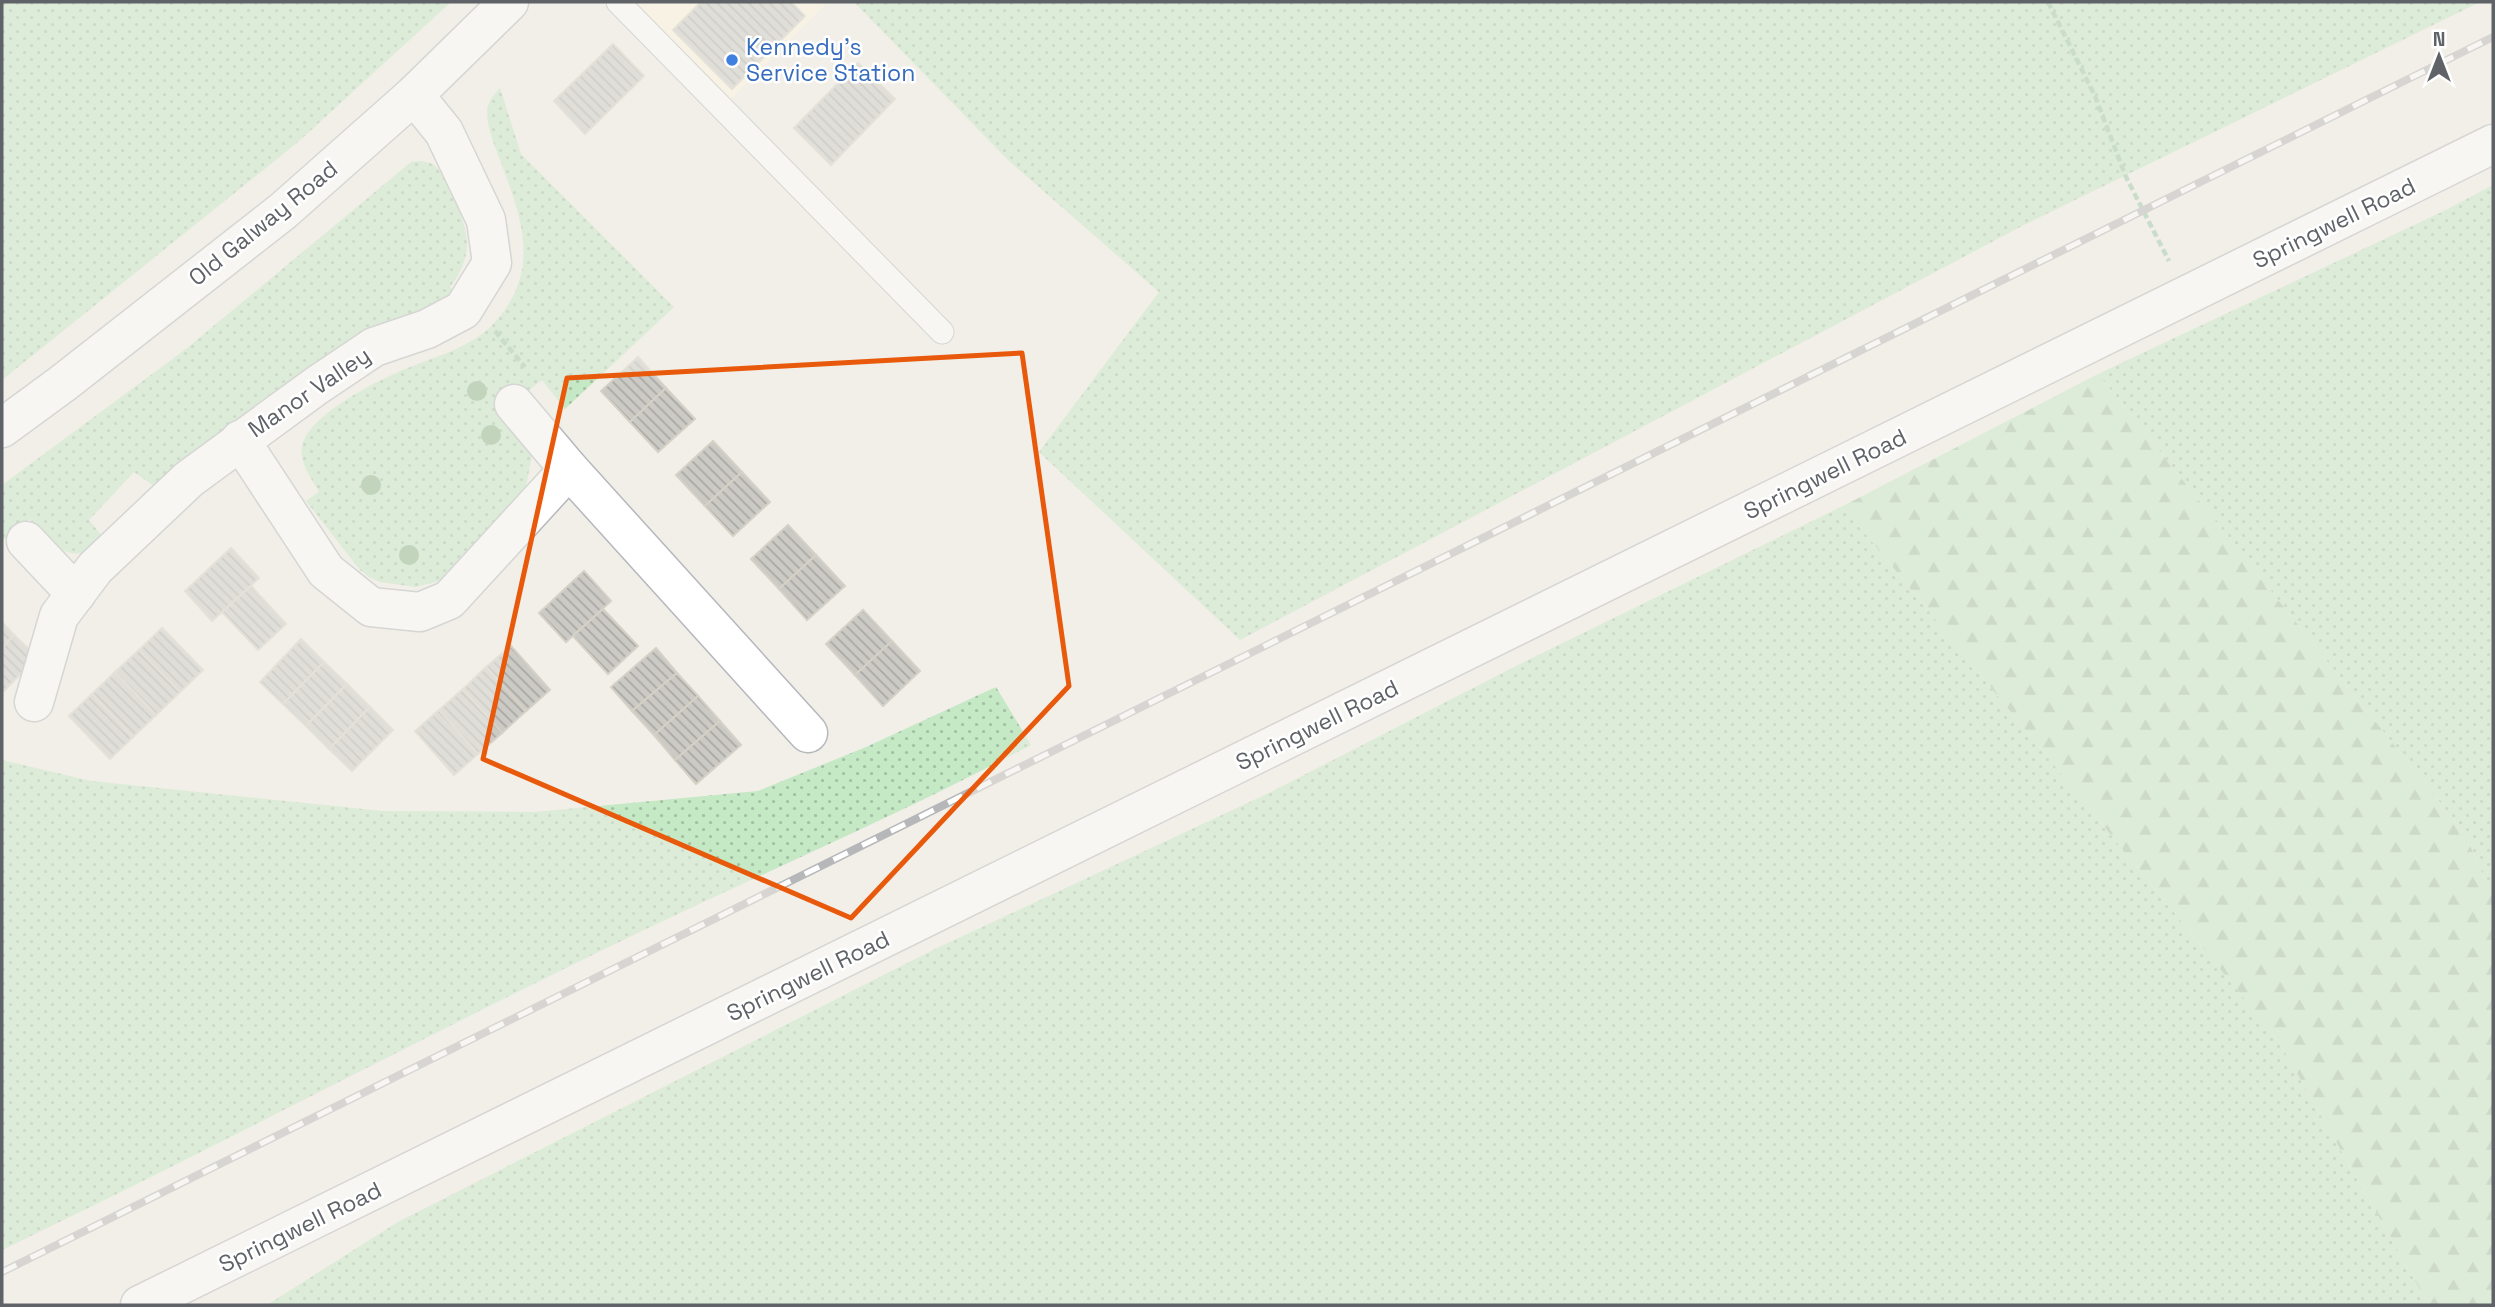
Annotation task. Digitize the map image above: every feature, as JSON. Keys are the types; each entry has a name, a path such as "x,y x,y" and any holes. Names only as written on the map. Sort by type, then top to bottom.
{"street":[{"name":"Old Galway Road","path":"2,428 283,211 414,95 509,2"},
{"name":"Manor Valley","path":"34,702 59,616 96,568 189,479 240,440 374,347 427,329 463,310 492,263 486,220 444,132 414,95"},
{"name":"Springwell Road","path":"141,1305 2493,144"},
{"path":"522,390 569,469 808,733"},
{"name":"Manor Valley","path":"240,440 326,572 371,607 419,612 449,600 569,469"},
{"path":"26,541 76,594"}],"lane":[{"path":"618,2 942,332"}],"path":[{"path":"2048,2 2095,96 2137,200 2188,295"},
{"path":"495,331 522,390"}],"highlighted area":[{"path":"1022,353 1069,686 851,918 483,759 567,378"}],"shaded area":[{"name":"Kennedy's Service Station","path":"628,2 828,2 729,101"}],"green space":[{"path":"2,2 451,2 298,142 2,380"},
{"path":"854,2 2480,2 2022,226 1240,640 1039,452 1159,292 1008,160"},
{"path":"500,88 521,154 674,307 565,409 542,380 504,409 532,455 526,487 473,550 440,581 415,587 380,582 360,570 306,501 319,492 304,465 302,448 306,436 329,412 380,381 477,337 496,321 511,300 520,278 522,235 518,213 488,124 488,106"},
{"path":"411,162 432,164 440,171 451,190 464,227 467,246 465,257 450,287 455,293 369,333 157,488 134,472 89,520 106,541 93,549 82,553 64,551 47,538 30,519 2,541 2,485 186,349"},
{"path":"2493,185 2493,898 2465,834 2098,374 2446,210"},
{"path":"2098,374 2465,834 2493,898 2493,1305 2429,1305 2278,1040 1843,506"},
{"path":"1843,506 2278,1040 2429,1305 267,1305 398,1222 933,950 1269,793 1516,666"},
{"path":"996,687 1031,745 888,817 565,968 2,1250 2,760 91,781 382,811 535,812 758,791 866,747"}],"building":[{"name":"Kennedy's Service Station","path":"701,2 791,2 805,16 732,89 673,30"},
{"path":"613,44 644,76 585,134 554,101"},
{"path":"858,63 895,99 831,165 794,128"},
{"path":"638,357 666,388 630,422 601,391"},
{"path":"666,388 695,419 658,452 630,422"},
{"path":"713,441 742,472 705,506 676,475"},
{"path":"742,472 770,502 733,536 705,506"},
{"path":"788,525 816,555 779,589 751,559"},
{"path":"231,548 259,578 212,621 185,591"},
{"path":"816,555 845,586 807,620 779,589"},
{"path":"584,571 611,601 566,642 539,613"},
{"path":"251,586 286,624 258,650 222,612"},
{"path":"603,609 638,646 608,674 573,636"},
{"path":"863,610 892,641 855,675 826,644"},
{"path":"2,622 14,635 2,648"},
{"path":"162,628 203,670 180,692 139,650"},
{"path":"14,635 37,657 2,693 2,648"},
{"path":"301,639 324,662 283,704 260,682"},
{"path":"892,641 920,671 883,706 855,675"},
{"path":"511,646 550,690 526,711 486,667"},
{"path":"656,648 677,673 632,711 611,687"},
{"path":"139,650 180,692 156,715 115,672"},
{"path":"324,662 347,684 306,726 283,704"},
{"path":"486,667 526,711 502,733 463,689"},
{"path":"115,672 156,715 133,737 92,694"},
{"path":"677,673 698,696 654,735 632,711"},
{"path":"347,684 370,707 329,749 306,726"},
{"path":"463,689 502,733 478,754 439,710"},
{"path":"92,694 133,737 110,759 69,716"},
{"path":"698,696 720,721 675,760 654,735"},
{"path":"370,707 393,730 352,771 329,749"},
{"path":"439,710 478,754 454,775 415,731"},
{"path":"720,721 741,745 696,784 675,760"}],"railway":[{"path":"2,1272 2493,37"}],"place":[{"name":"Kennedy's Service Station","path":"732,60"}]}
